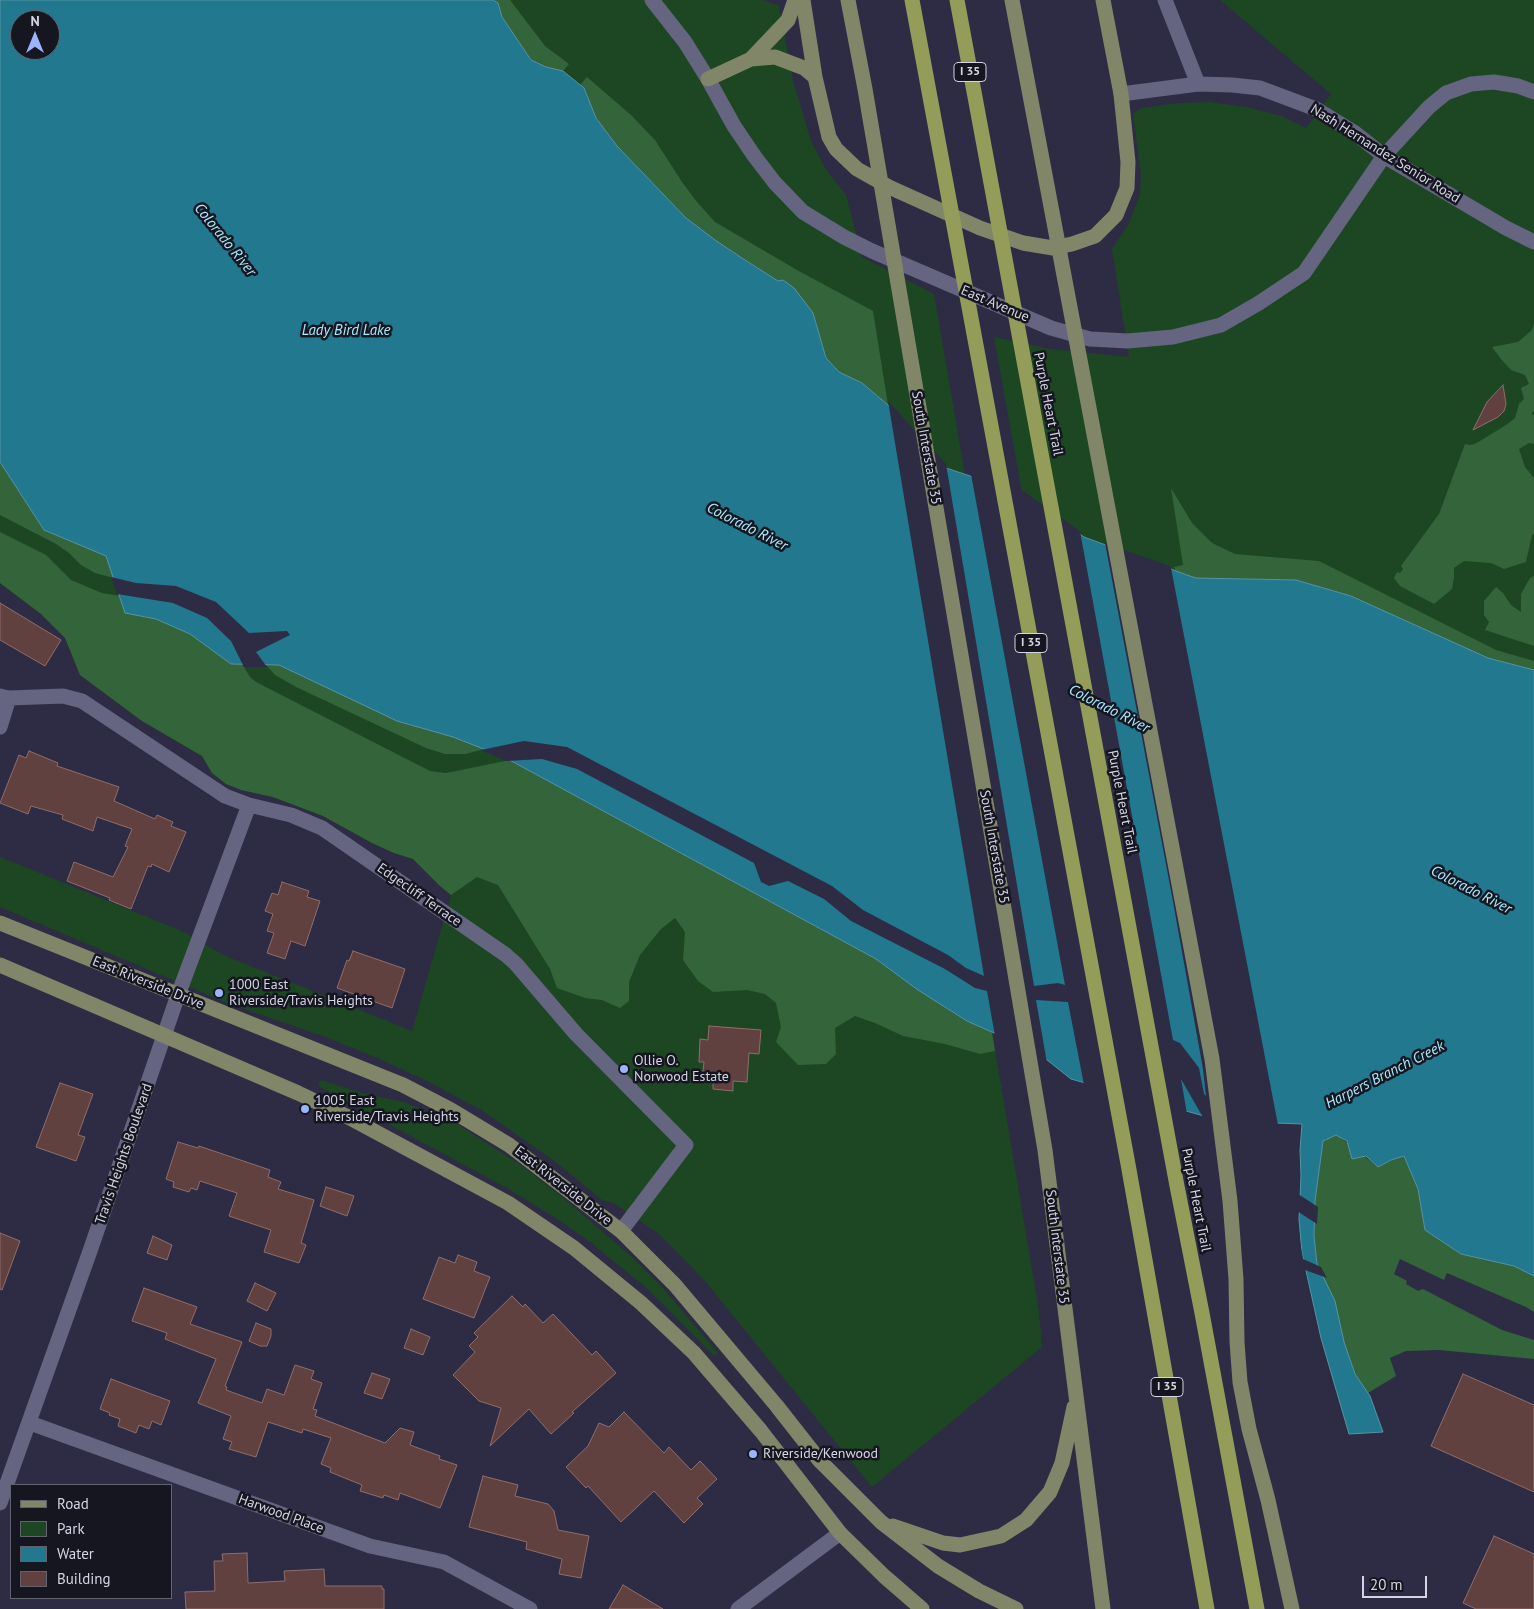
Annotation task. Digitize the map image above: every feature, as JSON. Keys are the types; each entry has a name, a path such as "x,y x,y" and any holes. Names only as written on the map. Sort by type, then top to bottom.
{"highway":[{"name":"I 35","path":"912,0 1128,1164 1207,1609"},
{"name":"Purple Heart Trail","path":"957,0 1176,1186 1202,1313 1257,1609"}],"main road":[{"path":"708,79 751,58 788,20 795,0"},
{"path":"802,0 815,77 829,137 836,149 858,169 889,187 980,228 1023,243 1053,248 1095,236 1116,215 1127,188 1128,162 1121,94 1103,0"},
{"name":"South Interstate 35","path":"848,0 865,89 1045,1150 1103,1609"},
{"path":"1014,5 1212,1058 1227,1167 1236,1279 1240,1382 1292,1609"},
{"path":"751,58 775,57 804,68 815,77"},
{"name":"East Riverside Drive","path":"0,923 403,1085 451,1110 509,1145 621,1231 676,1285 820,1461 881,1522 938,1566 979,1591 1016,1609"},
{"path":"0,965 298,1093 348,1117 508,1204 574,1248 641,1303 694,1353 761,1431 840,1533 884,1576 922,1609"},
{"path":"881,1522 943,1543 960,1545 1001,1536 1026,1520 1050,1492 1062,1463 1076,1396"}],"street":[{"name":"East Avenue","path":"652,0 684,42 708,79 734,126 755,157 775,183 804,212 844,237 872,251 1051,328 1090,339 1128,341 1173,337 1221,325 1259,303 1304,273 1384,156 1429,107 1446,93 1471,84 1494,82 1518,86 1534,92"},
{"path":"1165,0 1198,84"},
{"name":"Nash Hernandez Senior Road","path":"1121,94 1198,84 1232,85 1260,88 1316,108 1355,133 1384,156 1506,228 1534,242"},
{"name":"Edgecliff Terrace","path":"4,697 63,696 82,702 214,790 249,805 291,815 322,828 506,955 576,1034 686,1145 621,1231"},
{"path":"0,727 4,697"},
{"name":"Travis Heights Boulevard","path":"0,1503 30,1423 178,995 249,805"},
{"name":"Harwood Place","path":"30,1423 370,1546 444,1562 530,1609"},
{"path":"738,1609 840,1533"}],"green space":[{"path":"493,0 763,0 779,6 793,81 811,141 826,170 846,195 862,257 934,294 965,475 946,468 888,405 794,288 745,260"},
{"path":"493,0 510,0 545,46 569,64 563,71 546,67 531,60 502,17 498,3"},
{"path":"1220,0 1534,0 1534,670 1187,575 1083,537 1022,493 994,337 1051,349 1129,357 1112,249 1128,225 1140,195 1141,174 1133,114 1141,108 1178,103 1209,102 1246,107 1281,116 1306,128 1331,94"},
{"path":"587,77 631,115 655,140 682,182 715,222 797,270 873,311 888,405 862,383 839,372 826,358 813,313 783,280 778,281 715,240 686,218 617,146 596,118 584,88 580,85"},
{"path":"1534,324 1534,411 1531,414 1534,415 1534,444 1529,443 1519,449 1525,467 1534,478 1534,534 1532,535 1526,562 1504,569 1491,563 1464,561 1454,568 1452,589 1434,604 1400,586 1394,578 1397,572 1400,573 1403,569 1401,566 1439,514 1465,444 1475,444 1515,418 1519,404 1524,399 1521,388 1529,384 1525,375 1511,370 1492,347 1518,342 1532,330"},
{"path":"0,462 44,530 106,555 126,613 265,664 279,665 397,721 453,737 504,757 967,1021 992,1032 1039,1311 1042,1347 872,1487 705,1281 660,1235 614,1203 602,1200 557,1163 483,1111 429,1082 380,1059 323,1036 227,1003 0,907 0,857 184,932 223,955 412,1031 451,895 413,859 372,843 323,816 273,797 241,790 226,784 212,773 202,756 142,721 80,675 65,638 41,614 0,583"},
{"path":"0,462 44,530 106,555 114,578 95,573 81,565 56,544 0,515"},
{"path":"1171,488 1192,523 1212,543 1235,554 1319,561 1496,650 1534,661 1534,670 1488,658 1351,596 1296,580 1196,578 1175,571 1174,567 1183,565"},
{"path":"0,532 46,555 71,580 102,593 120,596 126,613 156,619 190,634 231,664 242,664 250,677 256,682 430,771 446,773 510,760 876,959 918,990 967,1021 992,1032 995,1051 980,1054 945,1044 903,1036 855,1016 835,1028 836,1054 826,1064 798,1065 776,1042 781,1027 776,1003 765,994 747,990 713,992 698,981 683,960 685,932 675,918 661,929 640,955 629,982 629,1001 620,1008 602,1000 585,998 557,988 550,969 498,885 477,877 451,895 413,859 372,843 323,816 273,797 241,790 226,784 212,773 202,756 142,721 80,675 65,638 41,614 0,583"},
{"path":"1534,576 1534,646 1485,630 1489,622 1484,615 1484,601 1496,587 1503,593 1511,605 1521,612 1521,594 1530,578"},
{"path":"265,664 279,665 485,749 465,754 445,754 426,748 296,687 275,675"},
{"path":"321,1080 362,1093 403,1102 435,1114 457,1124 522,1166 562,1197 633,1258 662,1287 718,1353 714,1356 648,1289 562,1222 507,1188 318,1086"},
{"path":"1336,1134 1378,1167 1404,1156 1418,1189 1425,1230 1461,1254 1514,1266 1534,1276 1534,1312 1447,1273 1444,1280 1400,1259 1394,1274 1407,1281 1406,1284 1418,1291 1423,1289 1502,1330 1534,1340 1534,1359 1439,1350 1406,1351 1390,1358 1396,1376 1368,1393 1355,1374 1317,1264 1314,1236 1315,1201 1323,1141"}],"water":[{"name":"Lady Bird Lake","path":"0,0 493,0 498,3 502,17 531,60 546,67 563,71 584,88 596,118 617,146 686,218 745,260 778,281 783,280 794,288 813,313 826,358 839,372 862,383 888,405 946,468 1022,493 1084,537 1187,575 1196,578 1296,580 1351,596 1488,658 1534,670 1534,1276 1514,1266 1461,1254 1425,1230 1418,1189 1404,1156 1378,1167 1366,1156 1352,1159 1347,1141 1336,1135 1323,1141 1315,1201 1314,1236 1317,1264 1335,1301 1344,1342 1355,1374 1370,1396 1383,1432 1349,1434 1321,1338 1302,1253 1299,1219 1302,1124 1222,1121 1071,1079 1037,1052 967,1021 918,990 876,959 504,757 453,737 397,721 279,665 231,664 190,634 156,619 125,613 106,556 44,530 0,462"}],"pier":[{"path":"888,401 946,464 1034,986 1058,983 1065,985 971,474 1023,491 1080,531 1173,1040 1180,1043 1199,1068 1206,1096 1203,1069 1172,896 1105,543 1172,567 1278,1125 1222,1124 1204,1119 1181,1079 1187,1114 1084,1085 1068,1002 1036,1000 1047,1063 1036,1054 995,1036 987,991 975,988 945,969 851,921 824,899 788,881 769,886 761,882 754,863 577,769 542,759 506,761 481,750 524,741 567,747 832,886 863,910 948,955 966,968 984,976"},
{"path":"111,577 136,583 176,586 216,602 249,633 287,631 290,635 256,652 267,667 244,667 231,641 207,618 173,603 117,594"},
{"path":"1298,1194 1318,1207 1317,1224 1297,1211"},
{"path":"1297,1226 1303,1259 1321,1267 1327,1278 1305,1270 1318,1336 1348,1436 1318,1339 1300,1254"}],"building":[{"path":"1503,385 1506,404 1504,411 1498,417 1473,430 1487,402"},
{"path":"0,603 61,640 45,666 0,640"},
{"path":"29,751 58,763 57,766 119,787 114,801 155,819 157,815 173,822 171,826 186,832 169,872 152,864 151,867 148,866 131,909 109,900 110,898 67,881 74,862 113,877 128,847 125,846 132,829 97,817 93,831 62,819 63,815 31,806 28,814 0,803 19,755 26,758"},
{"path":"282,882 309,891 307,897 320,901 305,946 291,941 285,959 267,953 274,933 267,931 273,914 265,911 272,893 278,895"},
{"path":"353,951 405,969 392,1008 337,988 347,960 349,961"},
{"path":"709,1026 761,1030 759,1054 749,1053 747,1082 733,1081 733,1091 713,1089 713,1079 702,1079 704,1062 699,1062 700,1039 708,1040"},
{"path":"60,1083 93,1094 78,1135 85,1137 76,1161 36,1147"},
{"path":"178,1142 198,1148 199,1146 270,1170 268,1177 281,1182 278,1189 314,1200 301,1243 306,1245 299,1263 264,1252 271,1230 229,1216 237,1193 200,1181 197,1190 191,1188 189,1192 173,1187 174,1182 166,1179"},
{"path":"326,1187 354,1196 347,1216 320,1206"},
{"path":"0,1233 20,1241 2,1290 0,1289"},
{"path":"153,1236 172,1245 167,1260 147,1253"},
{"path":"458,1255 477,1262 474,1271 490,1277 474,1318 423,1299 439,1257 455,1263"},
{"path":"255,1283 276,1293 267,1311 247,1301"},
{"path":"144,1288 197,1307 190,1324 242,1342 225,1386 227,1387 226,1390 262,1403 267,1389 284,1395 295,1365 314,1371 311,1379 322,1383 313,1409 317,1410 315,1416 385,1443 400,1428 414,1432 410,1445 440,1456 439,1459 457,1465 440,1508 400,1493 398,1500 384,1495 383,1498 360,1491 362,1485 330,1472 331,1468 321,1464 331,1438 303,1429 302,1433 268,1422 256,1457 229,1449 232,1442 223,1439 231,1416 198,1403 216,1359 165,1339 167,1333 132,1321"},
{"path":"512,1296 523,1307 525,1304 543,1323 553,1314 592,1355 596,1351 616,1373 572,1412 574,1413 551,1434 529,1409 490,1446 501,1408 479,1401 453,1375 475,1352 469,1346 478,1337 474,1333"},
{"path":"256,1323 271,1329 271,1336 267,1346 260,1346 249,1341"},
{"path":"411,1329 430,1337 423,1355 404,1348"},
{"path":"372,1373 390,1379 382,1399 364,1393"},
{"path":"1463,1374 1534,1405 1534,1492 1431,1446"},
{"path":"111,1379 170,1401 161,1425 152,1421 149,1429 139,1425 136,1433 118,1426 120,1419 100,1409"},
{"path":"624,1412 664,1453 669,1447 691,1470 700,1461 717,1479 697,1498 703,1504 684,1523 654,1491 621,1522 588,1486 586,1488 566,1467 588,1446 599,1423 609,1427"},
{"path":"483,1476 518,1485 515,1496 548,1504 554,1511 558,1530 589,1536 581,1578 559,1574 562,1559 526,1549 527,1542 469,1527"},
{"path":"1494,1536 1534,1554 1534,1609 1476,1609 1463,1603"},
{"path":"247,1553 248,1583 285,1581 284,1571 324,1569 325,1586 382,1586 382,1589 384,1589 384,1609 186,1609 185,1592 215,1591 214,1561 223,1561 222,1554"},
{"path":"623,1585 663,1609 609,1609"}],"place":[{"name":"1000 East Riverside/Travis Heights","path":"219,993"},
{"name":"Ollie O. Norwood Estate","path":"624,1069"},
{"name":"1005 East Riverside/Travis Heights","path":"305,1109"},
{"name":"Riverside/Kenwood","path":"753,1454"}],"water label":[{"name":"Colorado River","path":"225,240"},
{"name":"Colorado River","path":"747,527"},
{"name":"Colorado River","path":"1109,709"},
{"name":"Colorado River","path":"1471,890"},
{"name":"Harpers Branch Creek","path":"1385,1075"}]}
